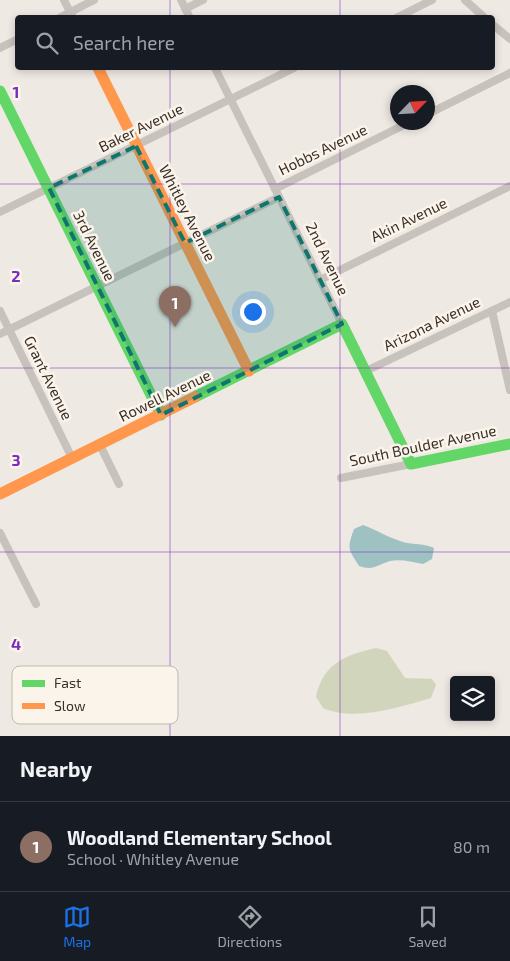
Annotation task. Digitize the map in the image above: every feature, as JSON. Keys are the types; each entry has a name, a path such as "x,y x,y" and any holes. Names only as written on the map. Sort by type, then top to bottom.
{"street":[{"path":"64,0 72,15 94,0"},
{"path":"181,0 188,15"},
{"path":"185,9 203,0"},
{"path":"402,15 432,0"},
{"path":"465,0 482,15"},
{"path":"495,26 510,39"},
{"path":"0,48 15,40"},
{"name":"Whitley Avenue","path":"99,70 249,371"},
{"name":"2nd Avenue","path":"216,70 410,464"},
{"name":"Baker Avenue","path":"0,212 290,70"},
{"path":"435,110 510,73"},
{"name":"3rd Avenue","path":"0,91 161,415"},
{"name":"Hobbs Avenue","path":"0,334 185,243 395,130"},
{"name":"Akin Avenue","path":"320,280 510,186"},
{"name":"Arizona Avenue","path":"366,372 510,302"},
{"name":"Grant Avenue","path":"0,311 72,458"},
{"path":"492,311 510,390"},
{"name":"Rowell Avenue","path":"0,494 342,324"},
{"name":"South Boulder Avenue","path":"342,478 510,444"},
{"path":"100,445 119,484"},
{"path":"0,533 36,604"}],"highlighted area":[{"path":"136,146 185,243 279,197 342,324 161,415 49,188"}],"green space":[{"path":"376,648 387,651 405,678 432,679 436,685 431,698 377,712 349,714 323,708 316,697 319,685 330,668 337,662 355,654"}],"water":[{"path":"363,525 403,542 434,548 432,559 423,564 394,560 372,568 359,566 351,552 350,541 354,529"}],"traffic: fast":[{"path":"0,91 161,415"},
{"path":"195,397 342,324 411,464 510,444"}],"traffic: slow":[{"path":"99,70 249,371"},
{"path":"0,494 195,397"}],"place":[{"name":"Woodland Elementary School","path":"175,327"}]}
